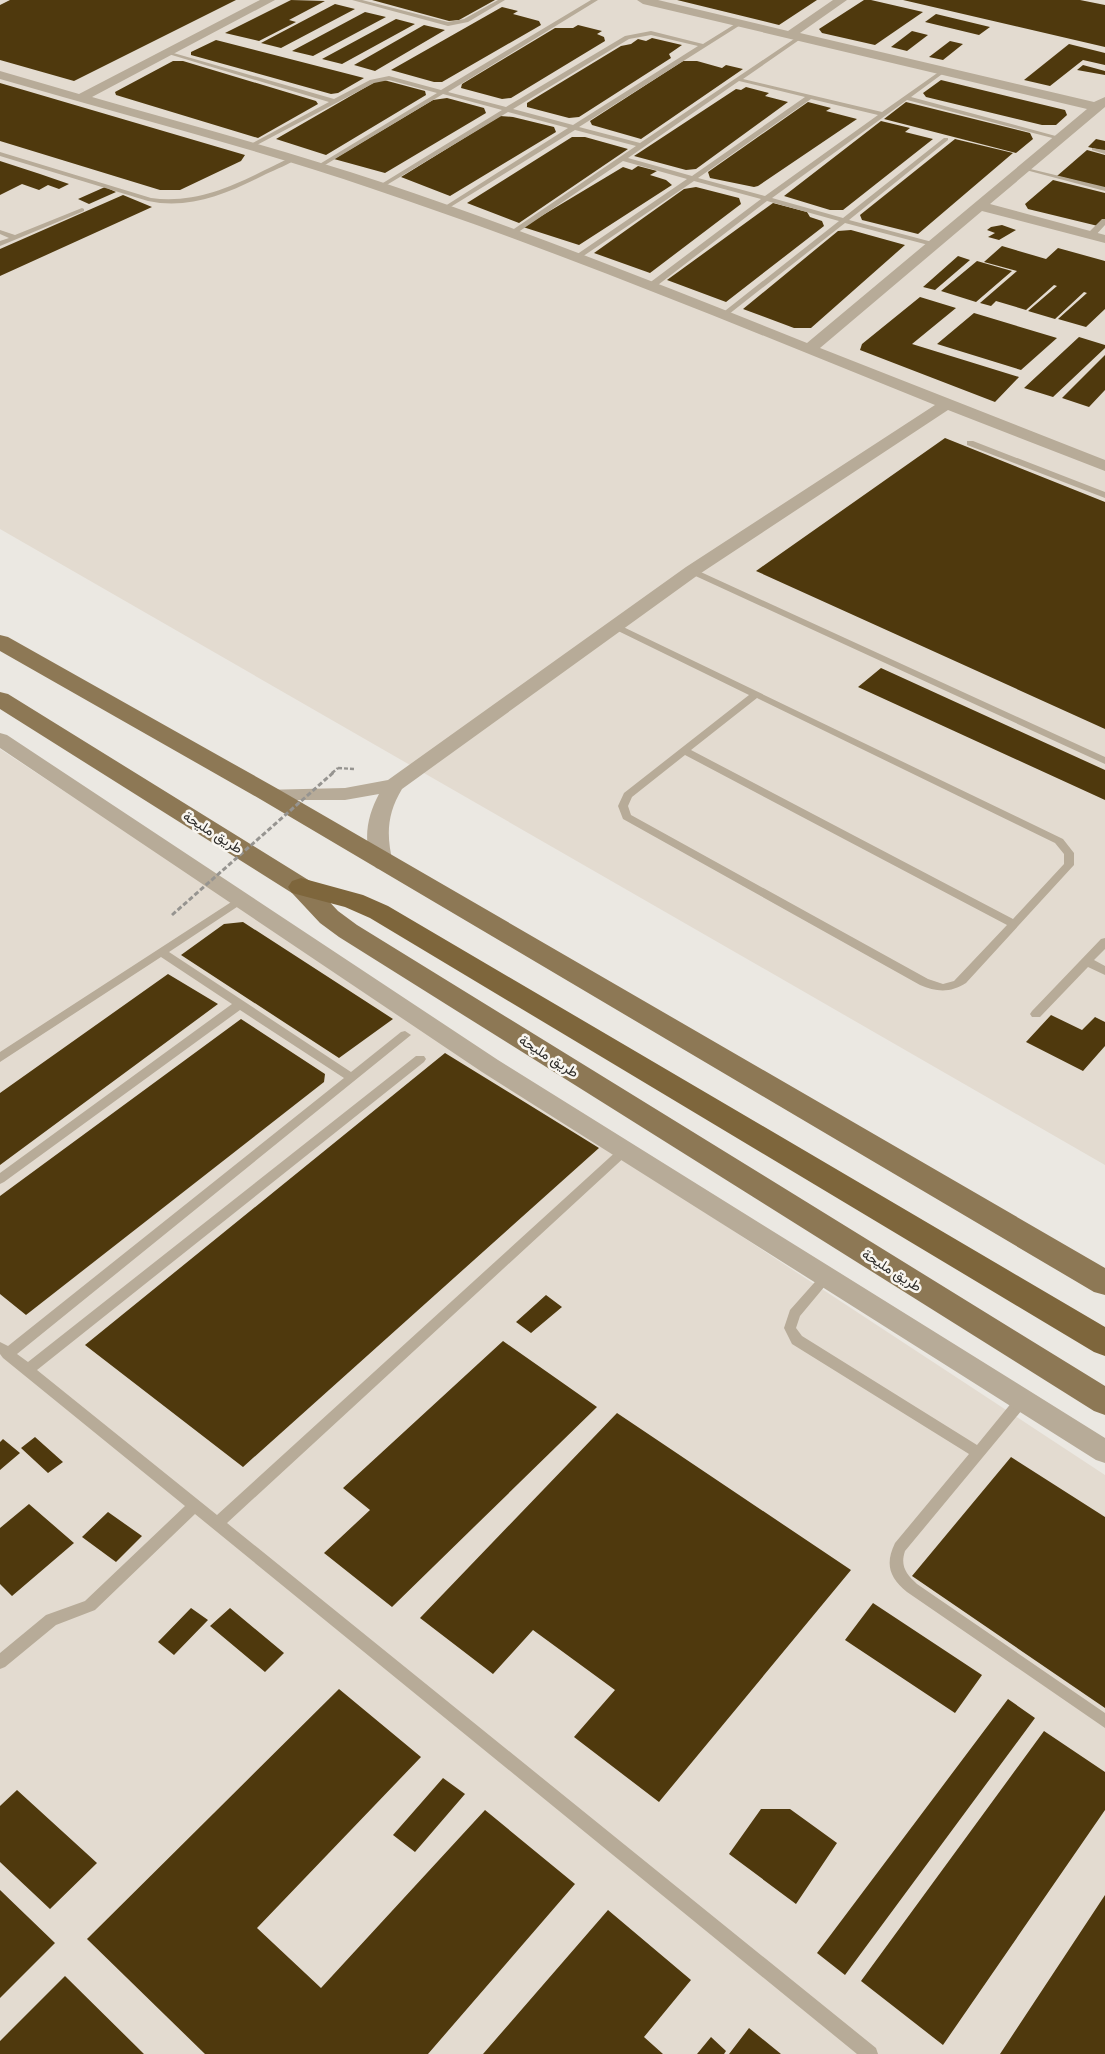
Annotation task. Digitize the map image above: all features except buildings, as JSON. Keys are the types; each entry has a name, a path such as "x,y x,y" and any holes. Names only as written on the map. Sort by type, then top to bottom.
{"highway":[{"path":"301,887 354,901 378,912 1105,1344"}],"main road":[{"path":"0,642 268,794 383,863 1105,1283"},
{"name":"طريق مليحة","path":"0,699 301,887 329,917 348,931 1105,1402"}],"street":[{"path":"82,98 270,0"},
{"path":"643,0 943,71 1101,103"},
{"path":"795,36 841,0"},
{"path":"0,75 294,158 380,186 651,286 945,405 1105,466"},
{"path":"808,350 1101,103"},
{"path":"980,206 1105,239"},
{"path":"383,863 377,843 377,823 382,804 394,785 692,571 945,405"},
{"path":"0,739 239,901 490,1066 1105,1452"},
{"path":"268,794 344,794 394,785"}],"lane":[{"path":"355,0 443,23 455,24 466,21 502,0"},
{"path":"320,166 595,0"},
{"path":"444,209 740,23"},
{"path":"380,186 633,35 659,34 704,46"},
{"path":"511,235 741,80 795,36"},
{"path":"168,53 334,101"},
{"path":"651,286 881,114 943,71"},
{"path":"251,146 372,81 382,78 395,78 643,146"},
{"path":"741,80 881,114"},
{"path":"576,259 810,97"},
{"path":"905,98 1060,138"},
{"path":"724,316 846,221 946,139"},
{"path":"1094,149 1105,152"},
{"path":"0,154 150,200 175,203 203,199 294,158"},
{"path":"623,159 933,245"},
{"path":"1024,168 1105,189"},
{"path":"0,244 82,210"},
{"path":"1091,235 1105,221"},
{"path":"0,232 16,238"},
{"path":"970,443 1105,495"},
{"path":"692,571 1105,761"},
{"path":"615,626 756,694 1059,842 1066,847 1069,853 1069,866 957,985 940,988 924,982 627,817 622,806 628,795 756,694"},
{"path":"684,751 1014,924"},
{"path":"0,1058 239,901"},
{"path":"1036,1014 1105,942"},
{"path":"161,952 352,1078"},
{"path":"1086,961 1105,971"},
{"path":"0,1179 240,1004"},
{"path":"405,1035 4,1351 870,2054"},
{"path":"27,1370 420,1059"},
{"path":"217,1524 624,1151"},
{"path":"826,1277 794,1314 790,1328 796,1340 978,1453"},
{"path":"1022,1400 900,1547 895,1557 895,1568 902,1580 912,1588 1105,1721"},
{"path":"0,1662 51,1620 90,1606 194,1506"}],"path":[{"path":"172,915 338,768"}],"shaded area":[{"path":"0,0 1105,0 1105,1165 0,529"},
{"path":"0,749 1105,1475 1105,2054 0,2054"}]}
